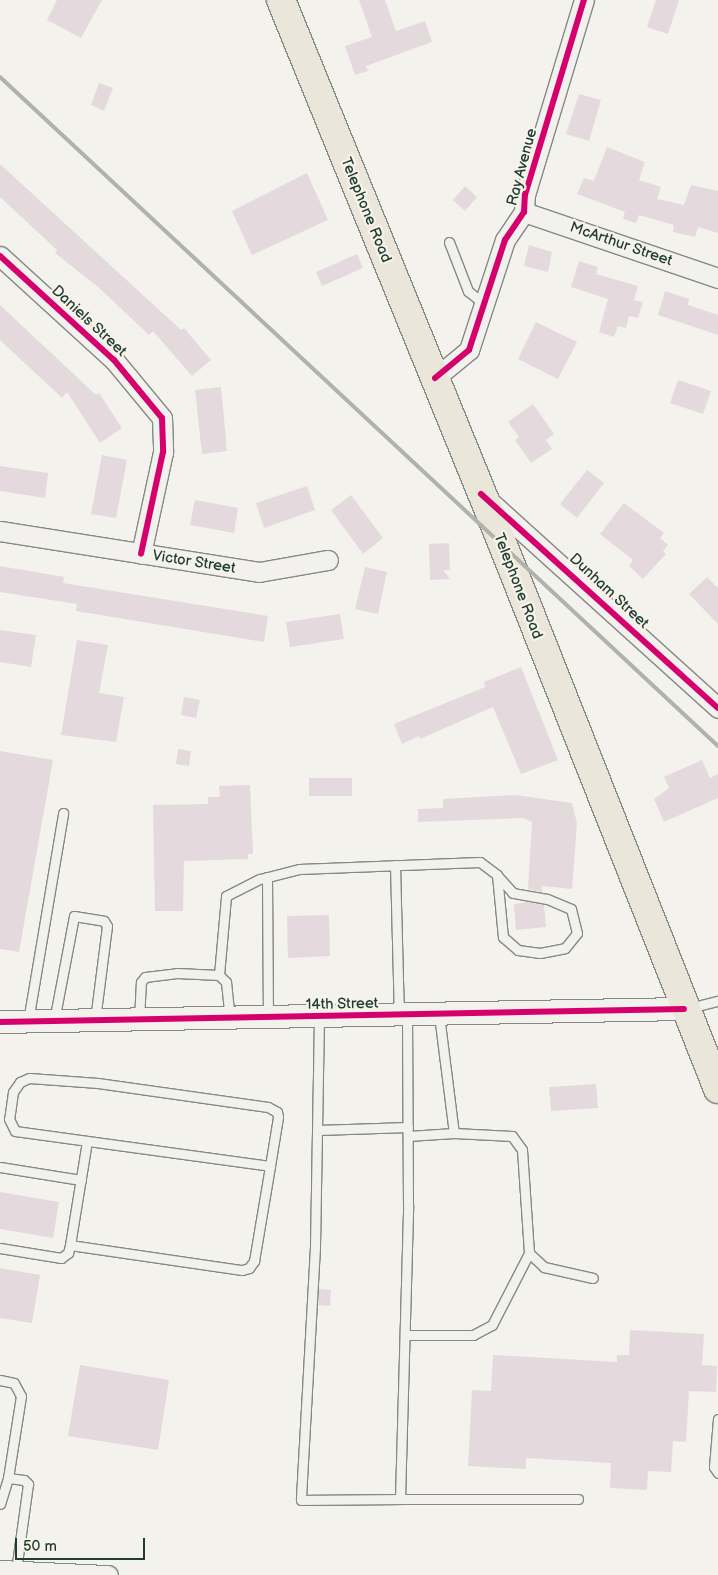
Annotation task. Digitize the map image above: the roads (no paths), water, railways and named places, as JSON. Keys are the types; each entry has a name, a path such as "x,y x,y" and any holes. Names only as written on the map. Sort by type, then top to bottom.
{"main road":[{"name":"Telephone Road","path":"281,0 435,378 684,1009 717,1083"}],"street":[{"name":"Ray Avenue","path":"435,378 469,350 505,240 524,212 525,195 584,0"},
{"name":"McArthur Street","path":"524,212 718,278"},
{"name":"Daniels Street","path":"0,256 114,360 162,418 163,452 141,554"},
{"name":"Dunham Street","path":"481,494 718,708"},
{"name":"Victor Street","path":"0,531 258,572 328,560"},
{"name":"14th Street","path":"0,1022 684,1009"},
{"path":"8,1570 108,1575"}],"lane":[{"path":"448,242 468,291 485,305"},
{"path":"28,1021 64,813"},
{"path":"219,975 226,896 267,877 299,869 480,862 497,874 512,893 547,899 572,909 577,933 566,948 540,953 518,950 503,937 497,874"},
{"path":"395,865 408,1132 400,1499"},
{"path":"267,877 268,1017"},
{"path":"54,1021 74,916 104,922 107,926 95,1020"},
{"path":"139,1019 140,988 145,977 177,974 219,975 226,982 230,1018"},
{"path":"684,1009 718,1001"},
{"path":"439,1015 454,1133"},
{"path":"319,1016 318,1130 301,1500 578,1500"},
{"path":"70,1245 242,1270 249,1268 254,1261 270,1166 278,1117 277,1112 268,1107 98,1083 30,1078 20,1082 13,1092 9,1119 15,1131 270,1166"},
{"path":"318,1130 512,1136 522,1150 529,1253 492,1325 473,1336 405,1335"},
{"path":"0,1248 61,1258 68,1253 87,1141"},
{"path":"0,1167 80,1180"},
{"path":"529,1253 544,1267 593,1278"},
{"path":"0,1380 14,1383 21,1396 8,1478 0,1504"},
{"path":"718,1419 714,1467 718,1473"},
{"path":"8,1478 24,1480 28,1484 8,1570"}],"railway":[{"path":"0,77 718,746"}]}
